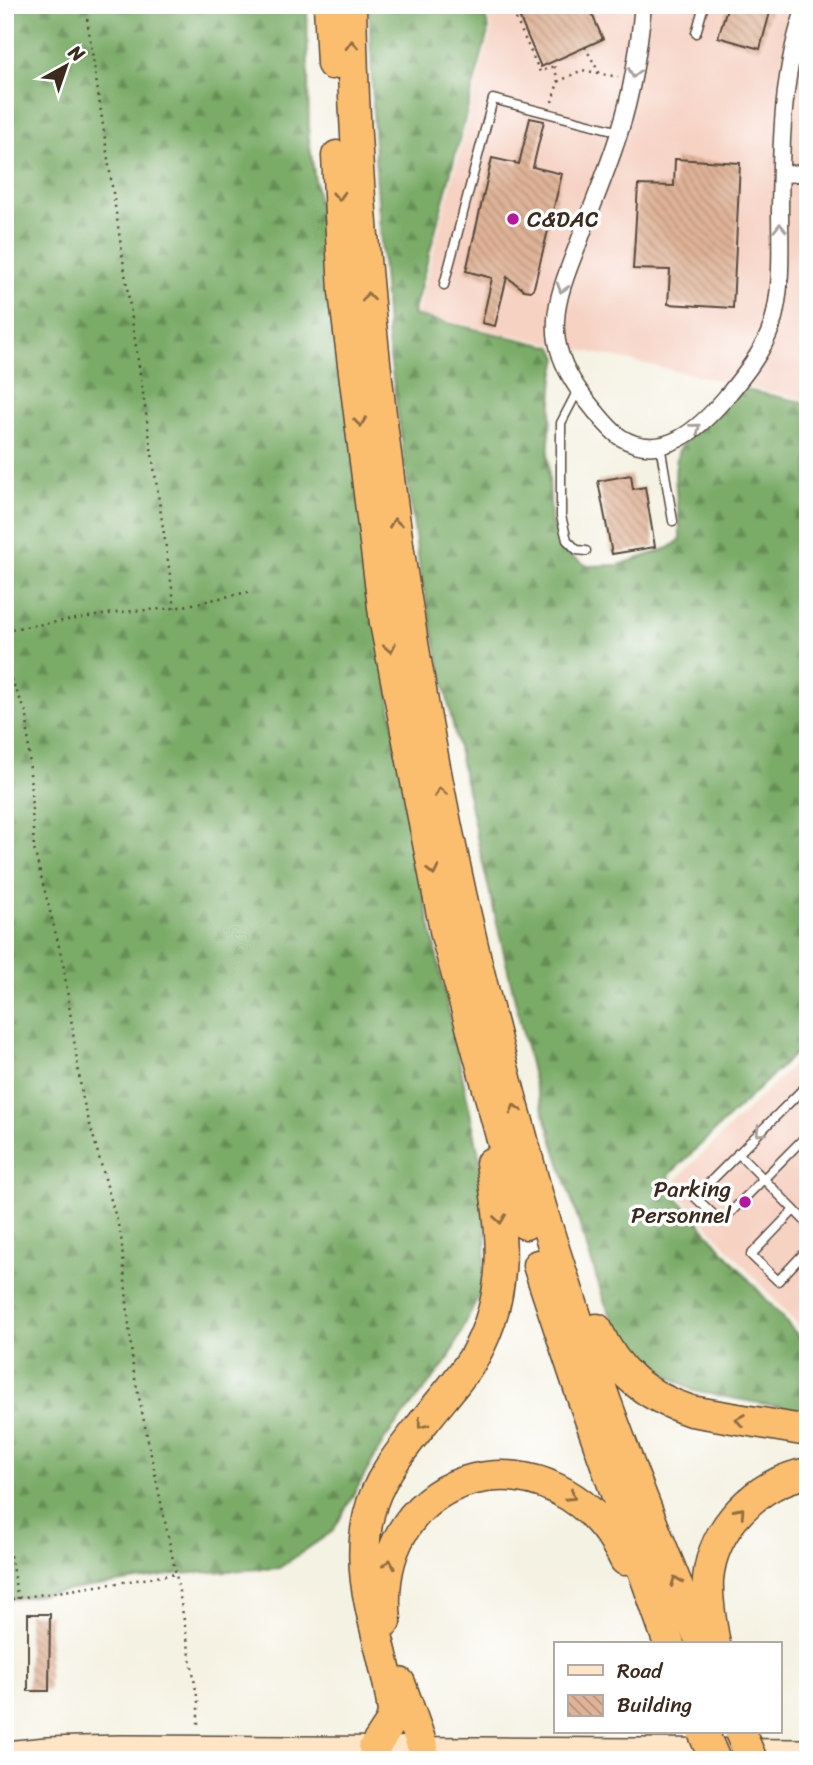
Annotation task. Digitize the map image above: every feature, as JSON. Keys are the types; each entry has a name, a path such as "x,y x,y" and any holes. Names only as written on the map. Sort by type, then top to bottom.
{"highway":[{"path":"329,5 344,292 385,622 446,935 523,1219 668,1642"},
{"path":"351,5 356,143 379,403 406,604 426,724 470,933 545,1221 642,1495 701,1642"},
{"path":"374,1748 391,1722 393,1713 367,1597 363,1547 370,1510 375,1494 389,1469 475,1355 488,1326 500,1274 501,1230 479,1058"},
{"path":"533,1175 604,1345 625,1374 658,1397 691,1411 808,1431"},
{"path":"715,1642 708,1578 711,1561 723,1534 738,1513 755,1497 784,1480 808,1474"},
{"path":"423,1748 406,1705 391,1644 385,1611 386,1585 390,1556 398,1538 418,1511 438,1495 474,1479 501,1476 528,1478 561,1489 585,1506 601,1522 617,1544 634,1582 655,1607"},
{"path":"704,1734 715,1760"},
{"path":"741,1734 752,1760"}],"main road":[{"path":"5,1753 47,1748 808,1751"}],"street":[{"path":"643,5 633,79 620,132 559,298 556,322 557,341 578,390 619,436 638,445 660,445 680,440 700,426 745,374 772,326 780,288 784,102 792,56 806,5"},
{"path":"781,174 808,173"}],"lane":[{"path":"696,33 704,5"},
{"path":"444,285 493,99 620,132"},
{"path":"578,390 562,424 561,516 567,540 577,550 586,551"},
{"path":"660,445 673,521"},
{"path":"808,1084 695,1197 721,1222 808,1134"},
{"path":"738,1153 808,1224"},
{"path":"794,1210 751,1255 778,1280 808,1249"}],"path":[{"path":"85,5 175,608"},
{"path":"510,6 540,72 554,64 558,82 549,113"},
{"path":"585,47 600,74"},
{"path":"558,82 582,70 633,79"},
{"path":"5,630 121,612 175,608 248,592"},
{"path":"5,666 27,714 34,849 63,962 82,1096 121,1236 133,1369 176,1574 198,1702 198,1748"},
{"path":"5,1528 18,1599"},
{"path":"5,1600 176,1574"}],"shaded area":[{"path":"483,5 808,5 808,400 417,314 492,28"},
{"name":"Parking Personnel","path":"808,1050 808,1337 678,1193 676,1180"}],"green space":[{"path":"5,5 307,5 309,139 405,806 484,1178 486,1245 481,1291 448,1360 386,1437 333,1531 279,1568 176,1574 5,1600"},
{"path":"369,5 481,5 489,28 413,315 553,347 558,358 554,376 548,455 551,522 572,557 588,566 619,565 669,548 680,540 675,481 680,447 737,388 808,403 808,1041 669,1175 671,1191 808,1347 808,1412 694,1391 629,1352 604,1301 535,1085 480,851 420,571 388,343 375,157"}],"building":[{"path":"514,5 588,5 603,39 541,67"},
{"path":"728,5 772,5 760,49 718,37"},
{"path":"530,118 544,121 533,167 562,174 534,287 531,291 524,290 507,277 495,326 482,323 492,278 466,271 492,158 519,164"},
{"path":"675,159 740,163 733,308 668,304 670,270 633,269 638,185 674,186"},
{"path":"631,475 633,489 645,487 655,547 612,554 598,481"},
{"path":"28,1614 50,1614 49,1691 28,1691"}],"place":[{"name":"C&DAC","path":"513,219"},
{"name":"Parking Personnel","path":"745,1202"}]}
